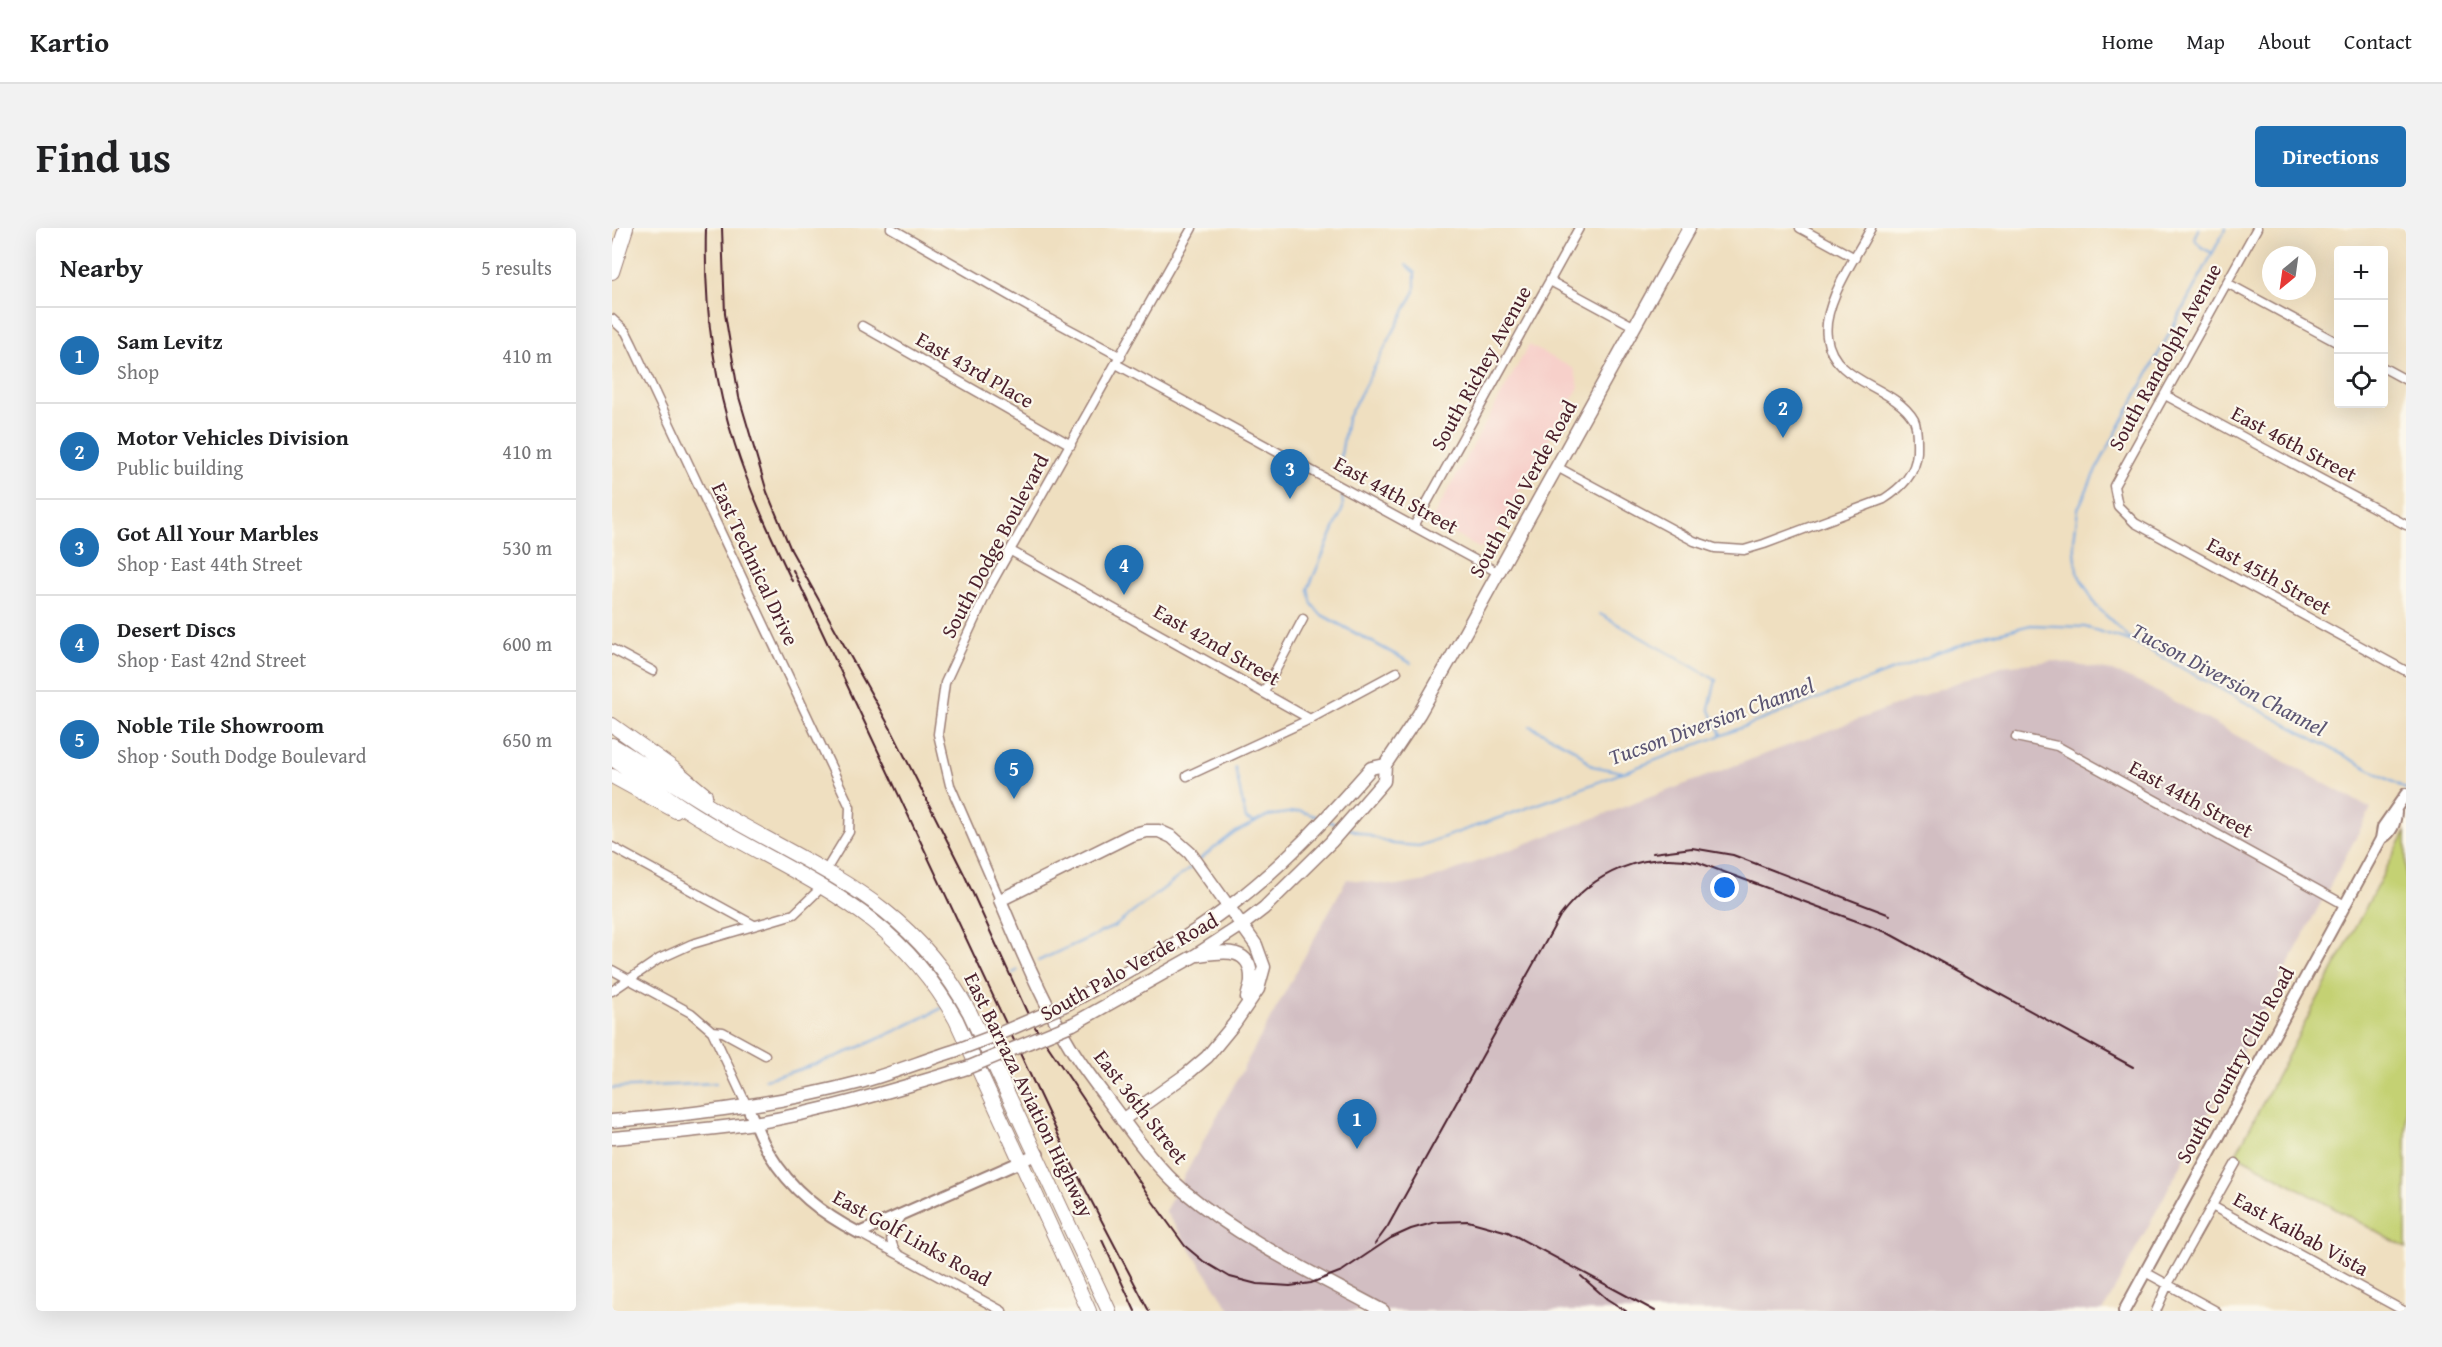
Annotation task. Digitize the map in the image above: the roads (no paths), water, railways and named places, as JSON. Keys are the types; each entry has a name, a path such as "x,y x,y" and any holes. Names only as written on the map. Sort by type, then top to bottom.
{"main road":[{"path":"612,272 626,228"},
{"name":"South Palo Verde Road","path":"612,1138 755,1122 878,1095 967,1068 1001,1056 1073,1024 1126,996 1196,955 1264,908 1359,812 1384,781 1385,765 1419,714 1499,573 1689,228"},
{"path":"612,725 674,769 718,806 771,840"},
{"name":"East Barraza Aviation Highway","path":"612,745 724,815 826,870 861,892 892,915 921,943 953,983 970,1013 1038,1154 1109,1311"},
{"name":"East Barraza Aviation Highway","path":"612,759 700,819 822,886 862,911 892,936 914,959 939,991 956,1020 1089,1311"},
{"name":"South Palo Verde Road","path":"612,1121 698,1114 863,1081 957,1050 1065,1005 1129,971 1229,907 1306,840 1371,768 1385,765"},
{"path":"612,776 762,855"},
{"path":"1000,900 1131,835 1146,831 1159,831 1172,837 1190,853 1256,945 1264,967 1258,989 1220,1042 1202,1062 1187,1074 1122,1120"},
{"path":"822,886 830,883 843,887 878,909 907,932 943,970"},
{"name":"East 36th Street","path":"1000,900 1033,975 1071,1048 1122,1120 1160,1168 1184,1191 1252,1240 1383,1311"},
{"path":"1196,955 1232,952 1243,957 1250,968 1252,982 1246,1006"}],"street":[{"name":"East 44th Street","path":"891,228 1118,360 1499,573"},
{"name":"South Dodge Boulevard","path":"1000,900 950,785 938,734 945,683 975,616 1192,228"},
{"name":"South Richey Avenue","path":"1414,526 1579,228"},
{"path":"1800,228 1855,258"},
{"path":"1557,467 1674,532 1715,548 1744,550 1884,499 1902,488 1917,456 1915,421 1898,402 1855,378 1835,360 1827,339 1827,319 1838,291 1871,228"},
{"name":"South Randolph Avenue","path":"2118,506 2114,486 2257,228"},
{"path":"1550,280 1635,327"},
{"path":"2227,283 2334,341"},
{"name":"East Technical Drive","path":"612,319 619,323 629,338 850,807 849,832 826,870"},
{"name":"East 43rd Place","path":"862,326 1071,444"},
{"path":"2388,370 2406,380"},
{"name":"East 46th Street","path":"2165,395 2406,525"},
{"name":"East 45th Street","path":"2118,506 2135,523 2406,671"},
{"name":"East 42nd Street","path":"1011,551 1310,718"},
{"path":"1264,692 1303,619"},
{"path":"612,648 653,671"},
{"path":"1187,776 1310,718 1397,672"},
{"name":"East 44th Street","path":"2016,737 2057,746 2345,905"},
{"name":"South Country Club Road","path":"2124,1311 2381,839 2389,834 2406,794"},
{"path":"612,847 754,925"},
{"path":"612,991 658,959 692,944 794,914 822,886"},
{"path":"612,969 691,1014 712,1031 747,1106"},
{"path":"712,1031 723,1032 765,1055"},
{"name":"East Golf Links Road","path":"747,1106 768,1152 786,1178 809,1201 832,1219 1002,1311"},
{"path":"859,1233 1038,1154"},
{"path":"2156,1311 2168,1284 2236,1163"},
{"name":"East Kaibab Vista","path":"2212,1206 2404,1311"},
{"path":"900,1255 892,1245 891,1235 902,1214"},
{"path":"2145,1272 2216,1311"}],"waterway":[{"path":"2199,228 2194,238 2201,247 2212,253"},
{"path":"2133,641 2096,606 2077,572 2074,540 2078,509 2094,474 2226,228"},
{"path":"1342,478 1341,455 1347,419 1415,291 1415,273 1406,265"},
{"path":"1342,493 1343,508 1308,589 1312,604 1320,614 1411,663"},
{"path":"1600,614 1716,680 1709,708 1721,735"},
{"name":"Tucson Diversion Channel","path":"1347,828 1393,844 1419,846 1561,796 1978,638 2031,625 2085,627 2134,642 2406,789"},
{"path":"1530,726 1576,750 1592,766 1622,772"},
{"path":"1235,767 1246,819 1255,823"},
{"name":"Tucson Diversion Channel","path":"1199,860 1232,834 1267,816 1301,811 1320,818"},
{"name":"Tucson Diversion Channel","path":"1328,821 1339,825"},
{"name":"Tucson Diversion Channel","path":"1038,961 1115,926 1193,866"},
{"path":"1013,973 1018,970"},
{"name":"Tucson Diversion Channel","path":"966,996 980,989"},
{"name":"Tucson Diversion Channel","path":"765,1079 834,1058 942,1008"},
{"name":"Tucson Diversion Channel","path":"612,1088 716,1083"}],"railway":[{"path":"706,228 708,311 720,392 747,480 792,581"},
{"path":"722,228 725,314 739,397 767,492 791,550 892,731 964,874 1031,1021 1185,1246 1203,1261 1230,1277 1257,1284 1290,1286 1311,1283 1342,1271 1391,1238 1411,1229 1436,1222 1468,1221 1508,1232 1655,1311"},
{"path":"793,570 1072,1164 1149,1311"},
{"path":"1653,853 1692,848 1733,855 1890,915"},
{"path":"1375,1244 1388,1226 1560,916 1588,887 1620,868 1638,863 1677,859 1697,862 1886,932 2133,1067"},
{"path":"1102,1240 1135,1311"},
{"path":"1581,1276 1607,1299 1626,1311"}],"place":[{"name":"Motor Vehicles Division","path":"1783,438"},
{"name":"Got All Your Marbles","path":"1290,499"},
{"name":"Desert Discs","path":"1124,595"},
{"name":"Noble Tile Showroom","path":"1014,799"},
{"name":"Sam Levitz","path":"1357,1149"}]}
